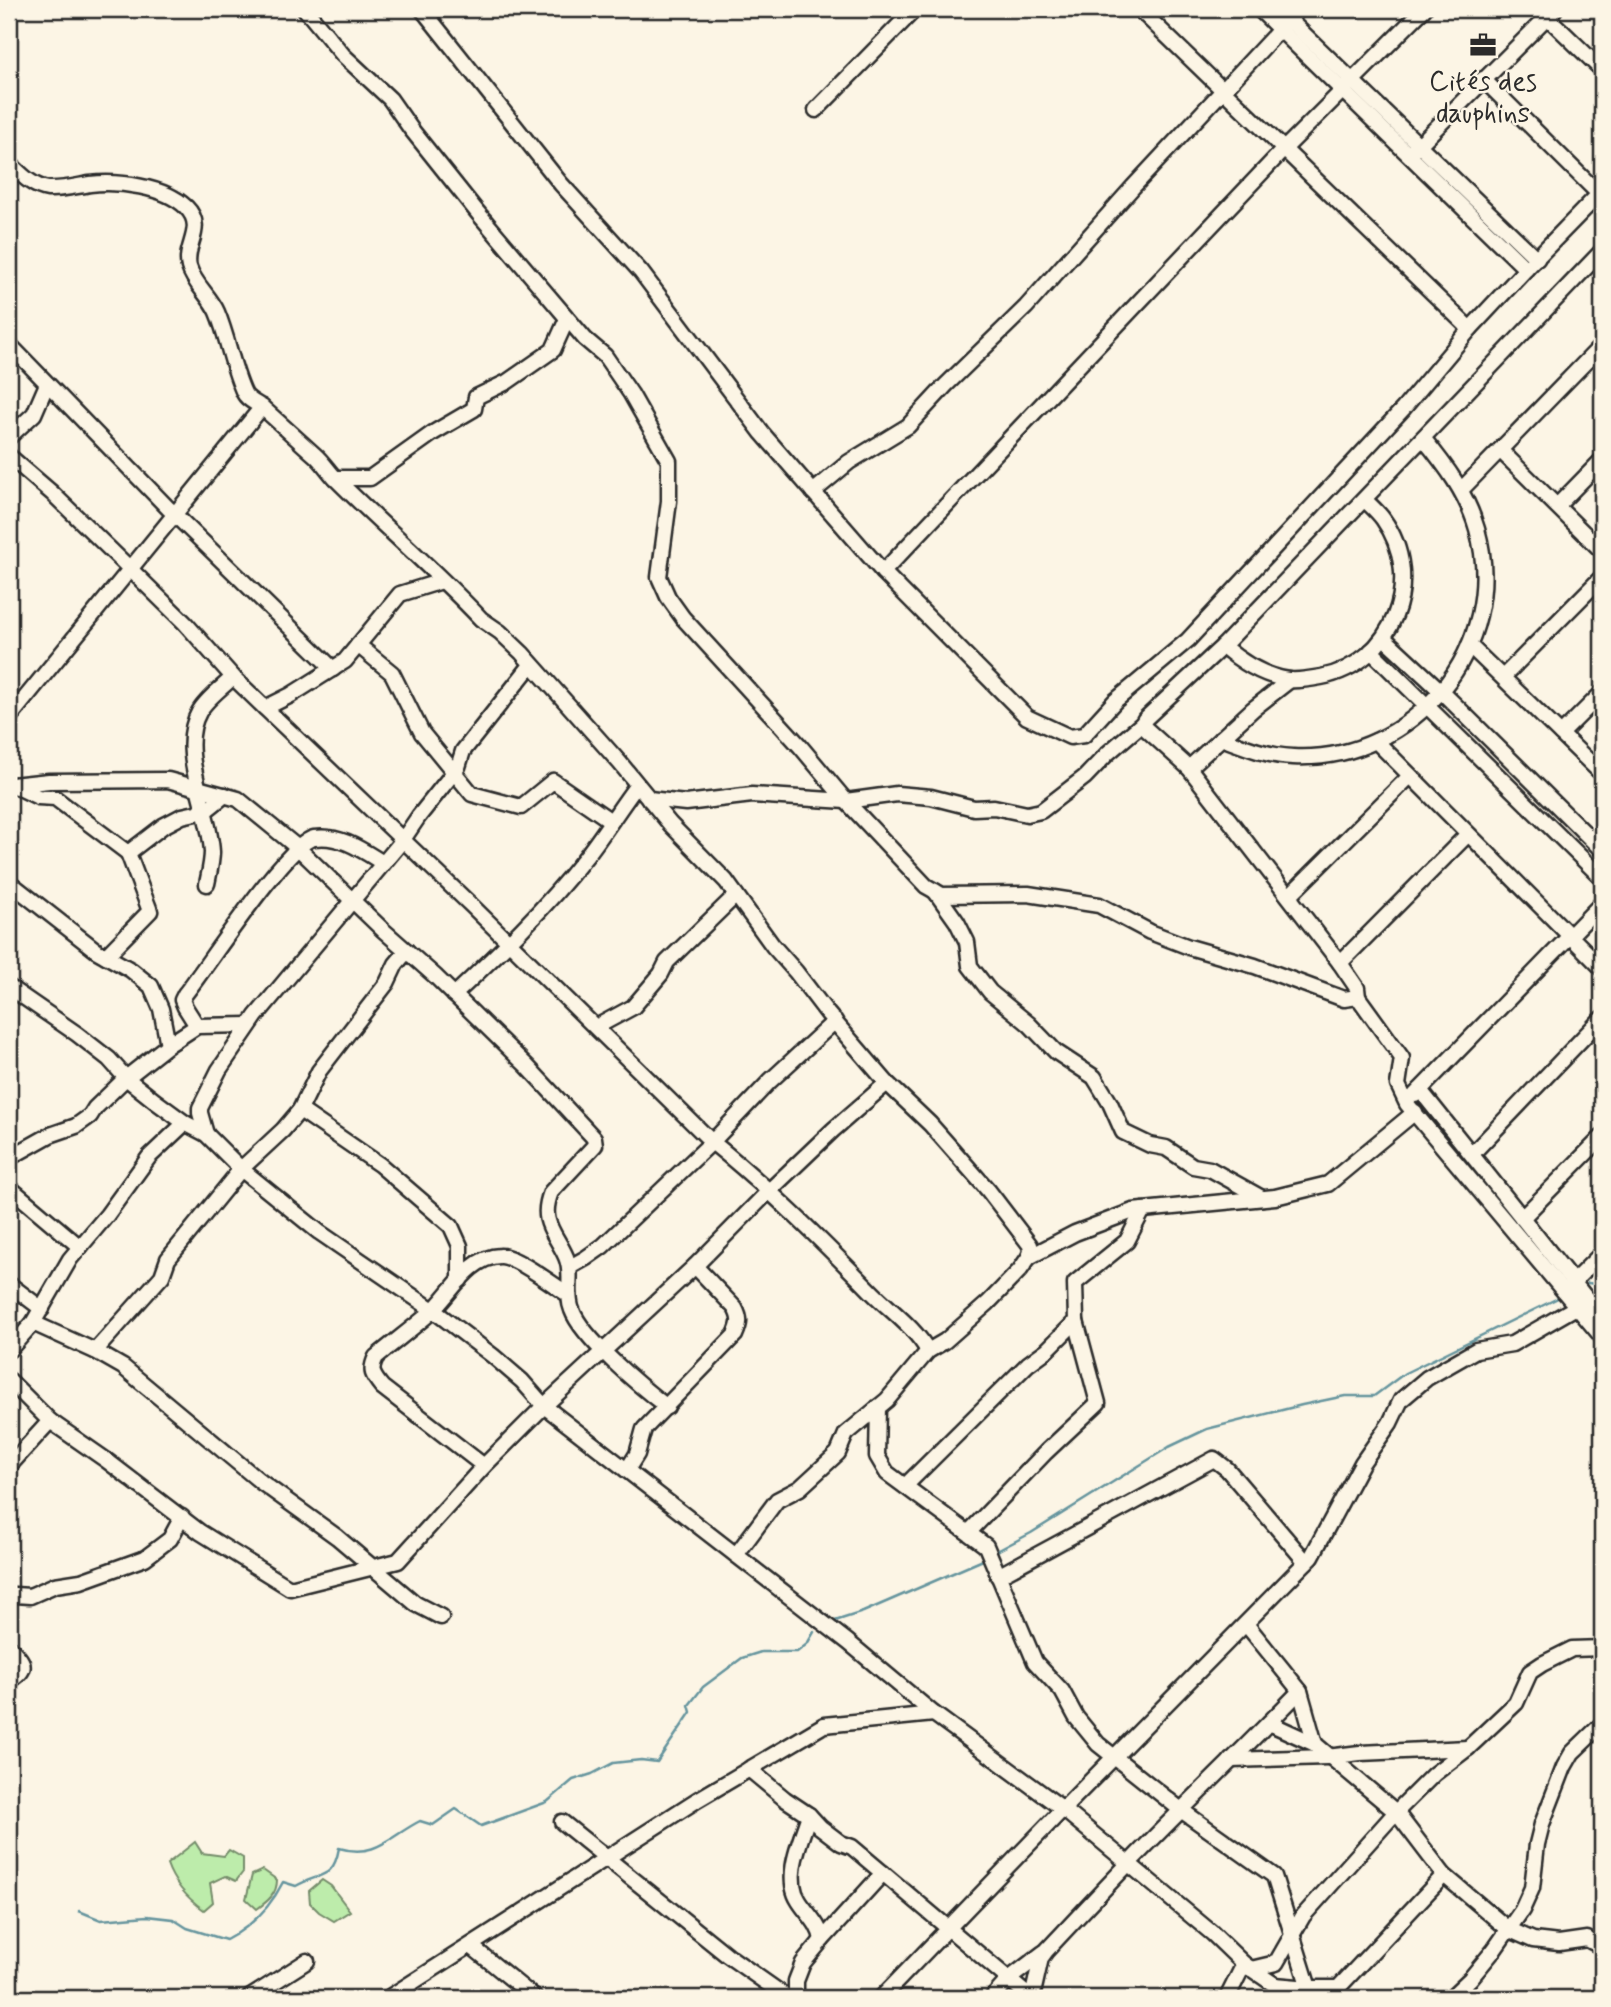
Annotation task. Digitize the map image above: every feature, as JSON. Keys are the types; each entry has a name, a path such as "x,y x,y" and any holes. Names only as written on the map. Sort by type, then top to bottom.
{"street":[{"path":"305,9 343,55 390,99 478,213 585,340 611,365 631,394 669,461 669,501 659,576 668,597 683,618 800,746 846,801 926,886 942,895 1028,894 1099,905 1150,932 1189,947 1255,966 1344,999 1358,997"},
{"path":"422,9 561,184 641,272 762,433 883,572 1027,717 1070,737 1084,735 1115,701 1188,640 1403,409 1470,330 1601,192 1483,79"},
{"path":"816,110 915,9"},
{"path":"1139,9 1470,330"},
{"path":"1259,9 1286,16 1347,86 1532,264"},
{"path":"883,572 1284,149 1423,9"},
{"path":"1413,150 1547,11 1602,70"},
{"path":"813,492 849,462 908,426 1026,307 1286,16"},
{"path":"9,163 25,178 48,189 94,184 135,185 157,191 186,207 196,230 189,266 217,312 245,396 262,407 317,457 335,478 481,620 500,632 531,665 649,799 726,881 835,1021 887,1083 930,1124 988,1190 1030,1245 1029,1257 1020,1270 988,1303 944,1341 928,1351 887,1400 846,1434 838,1453 800,1488 777,1500 736,1555"},
{"path":"649,799 686,803 752,795 846,801 897,794 932,797 974,808 994,807 1027,814 1041,811 1085,778 1108,753 1223,646 1602,251"},
{"path":"335,478 370,478 433,433 474,409 476,397 508,382 553,350 567,319"},
{"path":"9,344 175,514 333,669"},
{"path":"1461,490 1602,345"},
{"path":"9,437 34,414 47,384"},
{"path":"9,718 262,407"},
{"path":"1221,738 1256,752 1293,758 1329,756 1364,747 1397,731 1443,692 1462,663 1475,632 1482,598 1483,564 1478,530 1461,490 1448,468 1423,438"},
{"path":"1500,450 1602,551"},
{"path":"9,456 52,493 130,569 185,623 264,708 510,943 712,1142 769,1191 896,1316 917,1333 928,1351"},
{"path":"1556,506 1602,460"},
{"path":"1223,646 1240,662 1290,680 1331,675 1352,667 1384,638 1396,615 1402,590 1402,565 1395,540 1383,518 1365,500"},
{"path":"1503,677 1602,577"},
{"path":"264,708 291,695 345,661 400,594 442,581"},
{"path":"1384,638 1443,692 1602,850"},
{"path":"358,645 392,673 422,733 472,794 521,807 553,781 611,821"},
{"path":"1469,645 1602,774"},
{"path":"1371,651 1602,878"},
{"path":"206,1134 200,1108 219,1070 249,1025 402,841 454,773 463,751 531,665"},
{"path":"207,884 212,854 192,754 192,727 200,709 233,677"},
{"path":"1189,768 1269,695 1290,680"},
{"path":"1561,734 1602,693"},
{"path":"1143,723 1145,728 1189,768 1340,963 1357,988 1358,997 1402,1058 1398,1085 1411,1108 1602,1337"},
{"path":"1376,741 1602,968"},
{"path":"1289,896 1410,776"},
{"path":"10,784 49,780 168,780 238,799 298,848 454,995 594,1138 595,1145 551,1192 546,1213 549,1228 570,1267 569,1295 578,1323 604,1352 667,1407"},
{"path":"10,784 38,797 55,798 128,853 150,911 106,956"},
{"path":"454,995 510,943 585,858 637,785"},
{"path":"128,853 163,825 181,816 205,811 225,795"},
{"path":"1340,963 1468,834"},
{"path":"197,1026 182,1000 185,994 247,909 298,848 314,838 331,838 345,841 383,863"},
{"path":"9,882 97,951 131,970 151,986 161,1009 168,1045"},
{"path":"935,891 957,922 967,942 970,966 990,992 1030,1024 1056,1052 1094,1077 1123,1132 1150,1145 1166,1149 1193,1166 1210,1169 1262,1198"},
{"path":"596,1027 633,1007 661,974 667,962 736,895"},
{"path":"1029,1257 1075,1233 1133,1211 1262,1198 1328,1184 1411,1108 1420,1090 1602,903"},
{"path":"94,1350 162,1276 168,1259 241,1169 300,1110 319,1071 387,983 396,964 407,951"},
{"path":"9,987 77,1034 109,1059 126,1077 185,1122 206,1134 241,1169 318,1232 433,1310 522,1381 544,1406 848,1642 934,1714 1063,1809 1212,1933 1247,1966 1294,1998"},
{"path":"1472,1154 1602,1018"},
{"path":"570,1267 603,1246 712,1142 770,1081 835,1021"},
{"path":"9,1158 50,1135 76,1126 126,1077 197,1026 249,1025"},
{"path":"9,1380 50,1420 218,1544 290,1588 398,1561 484,1466 544,1406 695,1266 833,1130 887,1083"},
{"path":"1420,1090 1602,1318"},
{"path":"300,1110 380,1165 452,1226 460,1246 460,1280"},
{"path":"9,1350 33,1323 70,1259 107,1216 149,1157 185,1122"},
{"path":"1522,1217 1602,1138"},
{"path":"9,1187 80,1247"},
{"path":"969,1532 1046,1452 1098,1404 1076,1321 1075,1283 1127,1241 1143,1210"},
{"path":"1573,1282 1602,1252"},
{"path":"484,1466 382,1387 373,1377 372,1366 376,1357 433,1310 469,1270 486,1259 500,1256 512,1258 569,1295"},
{"path":"627,1470 637,1454 644,1429 735,1335 740,1324 735,1308 695,1266"},
{"path":"9,1284 42,1309"},
{"path":"881,1998 1312,1556 1362,1463 1390,1423 1401,1400 1427,1378 1476,1350 1513,1344 1578,1306"},
{"path":"905,1486 1028,1364 1047,1350 1076,1321"},
{"path":"33,1323 94,1350 123,1367 261,1482 337,1537 416,1604 441,1617"},
{"path":"878,1407 877,1456 887,1473 986,1546 1035,1662 1062,1691 1076,1717 1098,1744 1181,1810 1274,1876 1309,1988"},
{"path":"9,1466 50,1420"},
{"path":"998,1576 1214,1459 1227,1469 1306,1562"},
{"path":"9,1597 30,1596 55,1585 81,1581 145,1558 170,1539 182,1517"},
{"path":"1245,1624 1300,1691 1315,1744"},
{"path":"9,1647 19,1656 23,1669 19,1676 9,1681"},
{"path":"1247,1966 1276,1963 1303,1916 1396,1812 1434,1774 1468,1748 1516,1703 1530,1672 1572,1650 1602,1648"},
{"path":"750,1769 785,1799 810,1815 820,1827 841,1843 852,1847 1032,1998 1041,1958 1046,1951 1129,1863 1300,1691"},
{"path":"388,1998 607,1858 824,1725 934,1714"},
{"path":"1269,1723 1315,1744 1396,1812 1444,1875 1508,1929 1533,1940 1559,1943 1587,1939 1602,1947"},
{"path":"1450,1998 1486,1960 1522,1910 1532,1888 1542,1824 1564,1767 1572,1753 1602,1724"},
{"path":"1231,1760 1468,1748"},
{"path":"810,1815 797,1852 792,1881 797,1898 817,1926 822,1940"},
{"path":"562,1822 727,1955 788,1998"},
{"path":"796,1998 796,1981 803,1963 883,1873"},
{"path":"1274,1984 1338,1989 1444,1875"},
{"path":"471,1945 535,1998"},
{"path":"992,1998 1009,1979 1046,1951"},
{"path":"249,1998 307,1961"},
{"path":"1227,1998 1247,1966"}],"green space":[{"path":"195,1842 202,1853 224,1856 229,1850 243,1858 243,1872 236,1881 225,1876 210,1883 213,1902 204,1910 182,1890 167,1864"},
{"path":"263,1870 277,1880 277,1885 271,1897 257,1909 246,1899 252,1875"},
{"path":"322,1880 331,1886 350,1911 334,1921 310,1903 309,1891"}],"waterway":[{"path":"1588,1283 1595,1284 1602,1294"},
{"path":"997,1551 1031,1533 1169,1447 1207,1429 1345,1396 1374,1396 1405,1373 1562,1296"},
{"path":"835,1621 863,1612 983,1560"},
{"path":"79,1911 101,1920 147,1916 173,1919 187,1928 226,1940 244,1929 259,1915 283,1882 296,1886 329,1871 339,1848 352,1851 373,1848 420,1821 433,1825 456,1809 481,1826 547,1802 573,1780 613,1763 641,1760 657,1762 691,1712 689,1705 703,1687 742,1658 761,1652 797,1652 807,1644 814,1632"}],"place":[{"name":"Cités des dauphins","path":"1483,45"}]}
